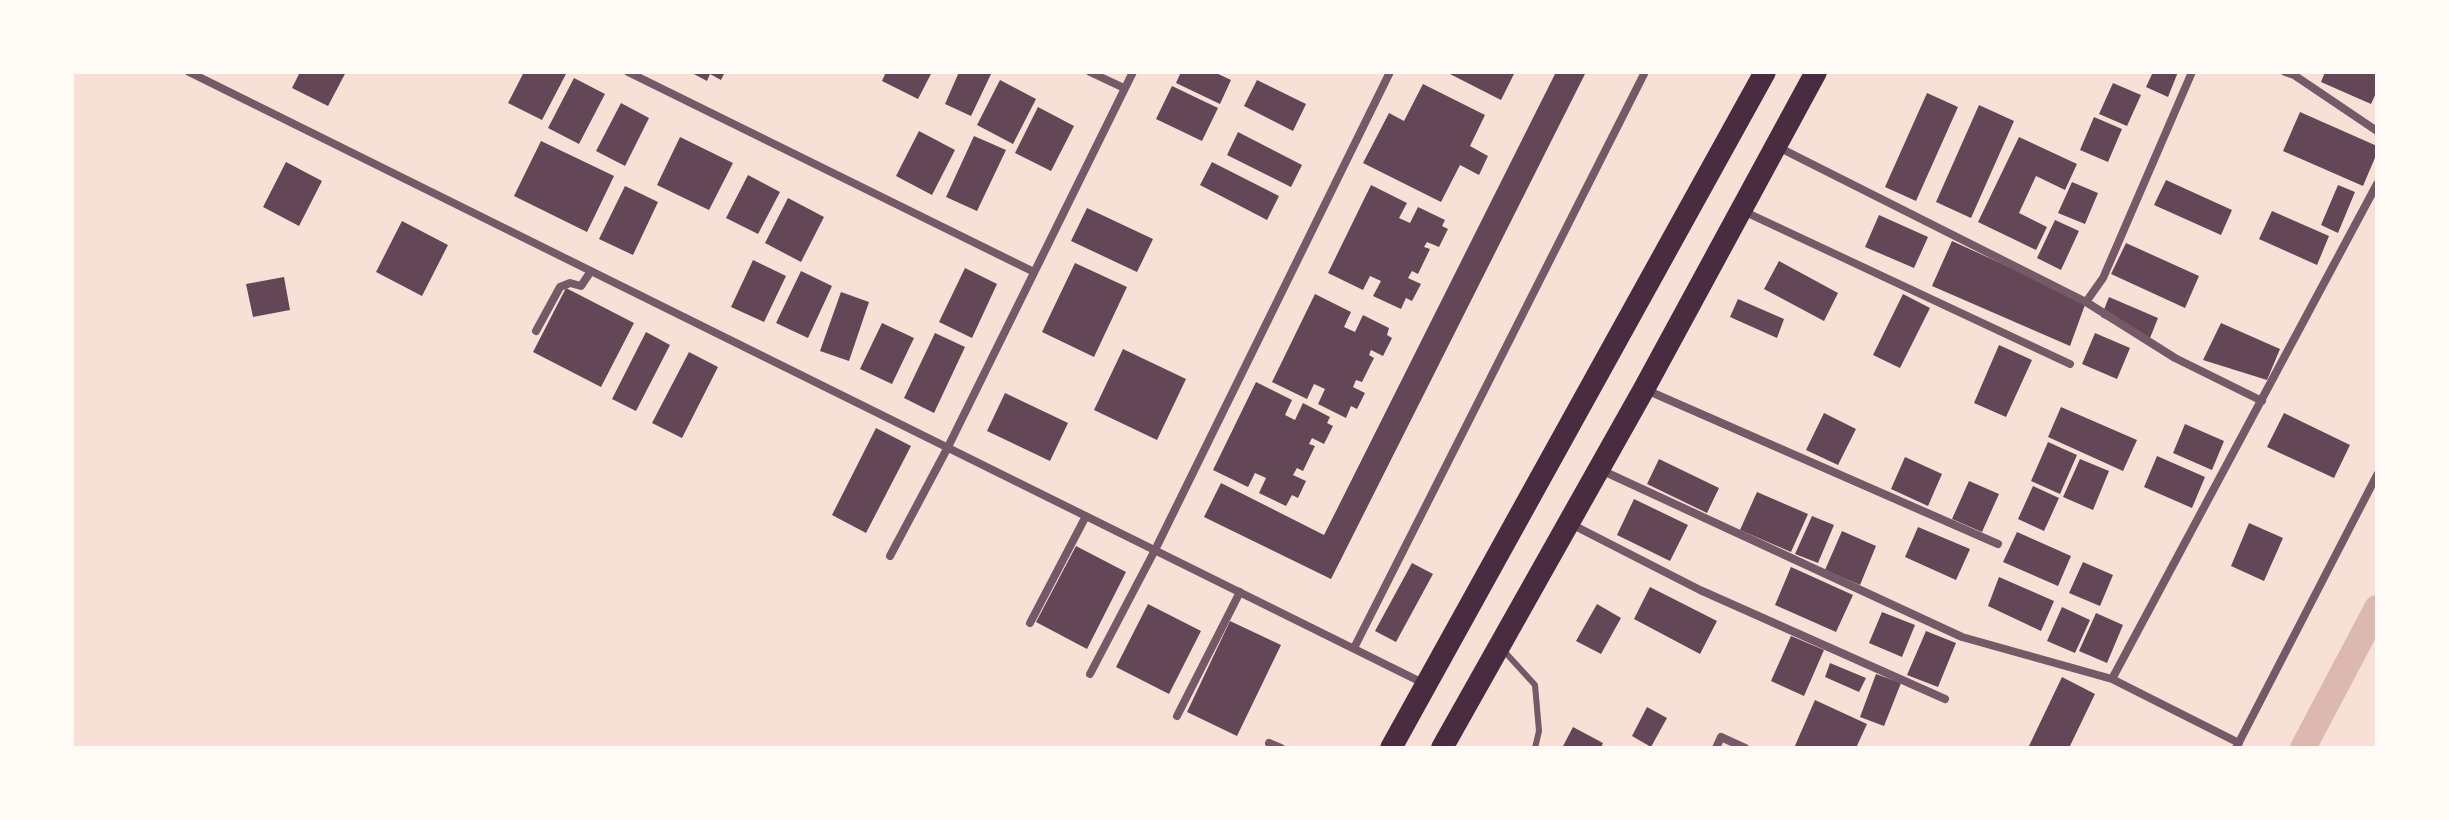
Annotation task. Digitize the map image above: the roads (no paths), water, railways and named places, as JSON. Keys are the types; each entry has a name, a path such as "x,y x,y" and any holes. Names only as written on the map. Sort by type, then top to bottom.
{"highway":[{"path":"1391,748 1765,72"},
{"path":"1442,748 1644,389 1816,72"}],"street":[{"path":"189,72 1426,685"},
{"path":"628,72 1034,272"},
{"path":"1090,72 1124,88"},
{"path":"890,556 948,447 1133,72"},
{"path":"1090,674 1155,550 1390,72"},
{"path":"1354,648 1645,72"},
{"path":"2086,302 2103,278 2192,72"},
{"path":"2291,73 2377,131"},
{"path":"1775,146 2086,302 2175,358 2262,401"},
{"path":"2112,679 2377,184"},
{"path":"1740,210 2070,364"},
{"path":"536,331 560,287 570,283 581,286 591,271"},
{"path":"1644,389 1998,544"},
{"path":"1597,468 1962,637 2112,679 2238,745 2377,475"},
{"path":"1030,623 1086,516"},
{"path":"1567,522 1700,590 1945,699"},
{"path":"1177,716 1240,592"},
{"path":"1716,748 1721,737 1745,748"},
{"path":"1269,743 1281,748"}],"lane":[{"path":"1499,645 1535,685 1539,731 1535,748"}],"waterway":[{"path":"2303,748 2377,608"}]}
